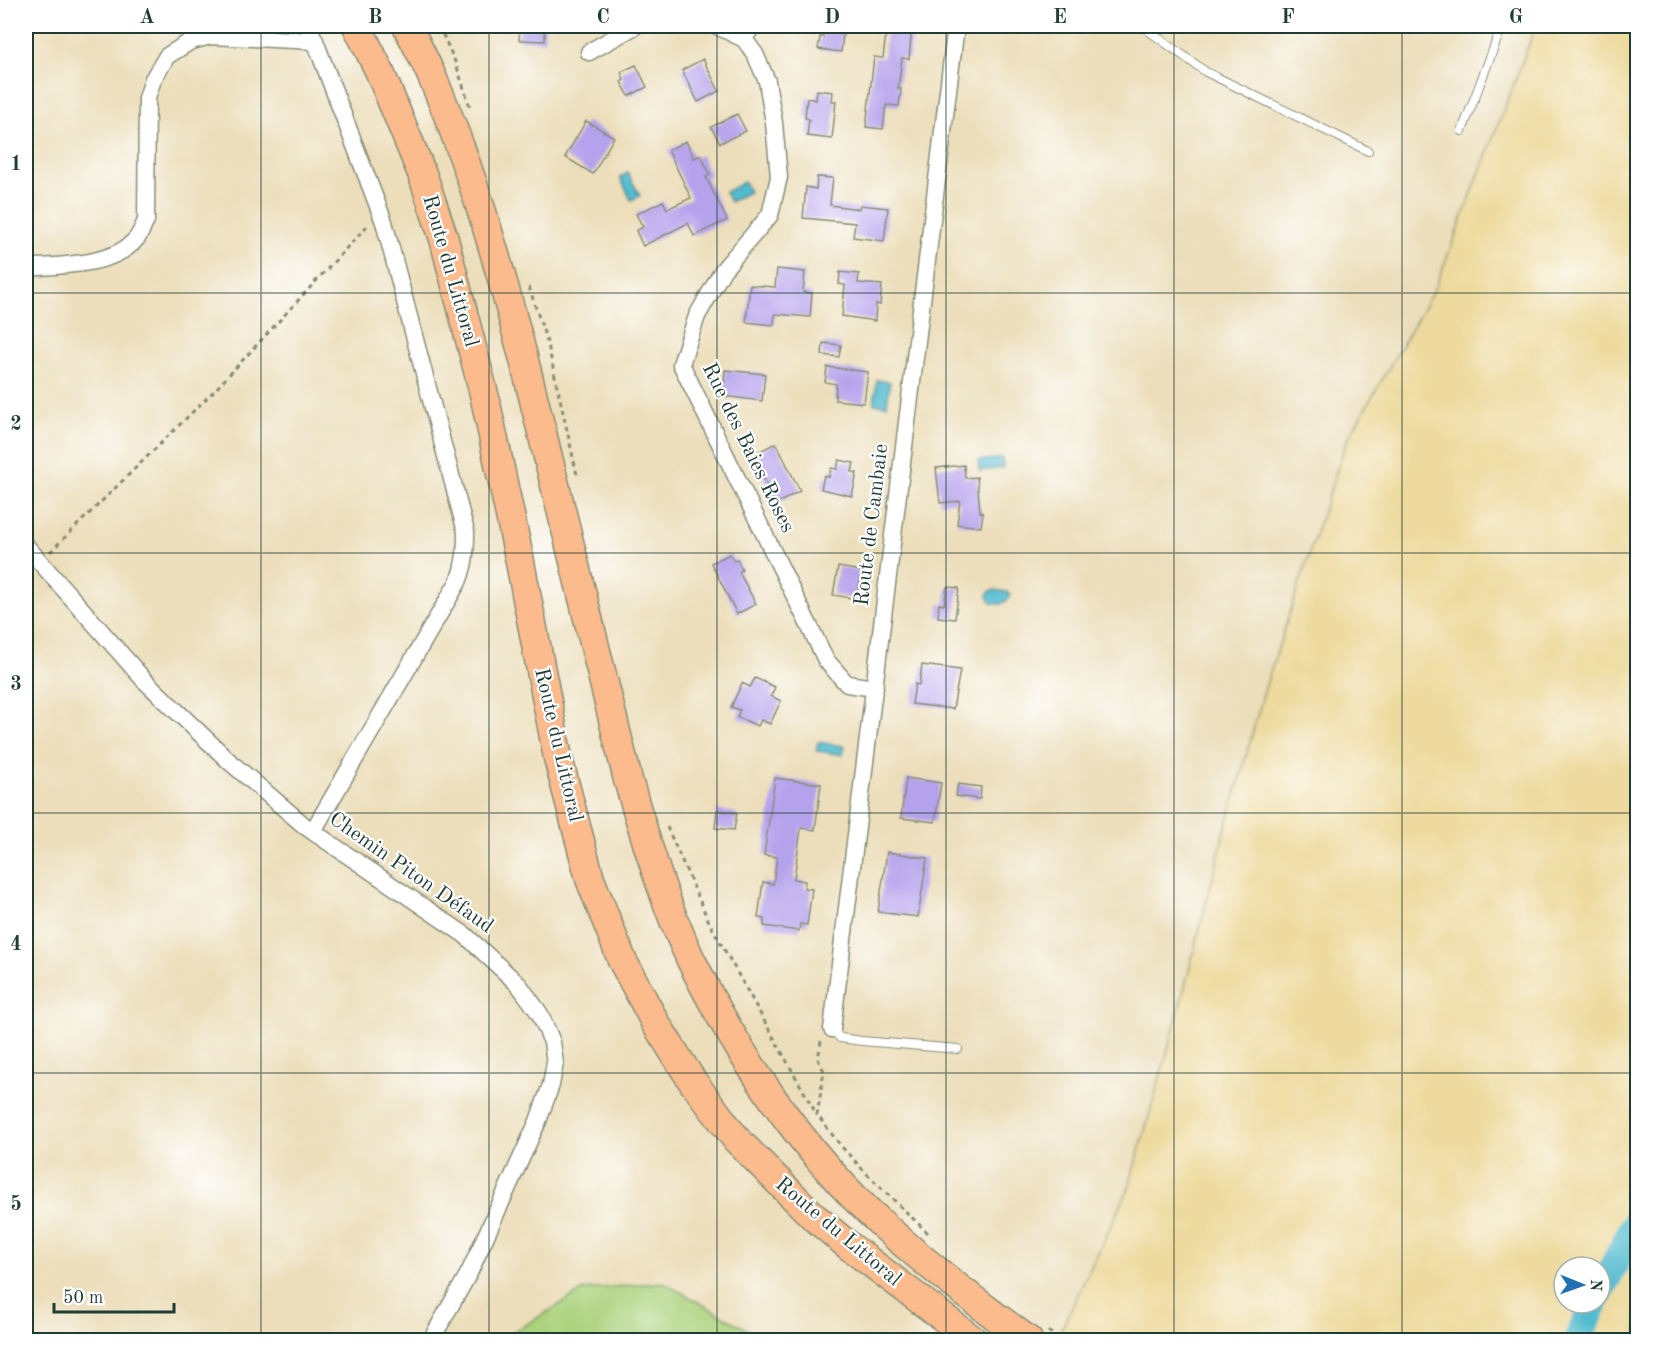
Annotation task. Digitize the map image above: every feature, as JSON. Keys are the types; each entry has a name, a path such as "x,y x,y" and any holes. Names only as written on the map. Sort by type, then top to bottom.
{"highway":[{"name":"Route du Littoral","path":"357,26 379,70 423,176 444,239 484,394 520,562 558,758 590,879 622,960 668,1043 693,1082 737,1140 814,1217 969,1338"},
{"name":"Route du Littoral","path":"407,26 433,79 481,208 566,482 628,780 666,897 696,968 721,1016 759,1079 797,1131 833,1174 881,1224 1028,1341"}],"street":[{"path":"589,52 635,26"},
{"name":"Rue des Baies Roses","path":"717,26 748,32 767,81 779,177 770,215 723,270 697,316 681,364 826,660 847,684 875,688"},
{"name":"Route de Cambaie","path":"832,1029 956,26"},
{"path":"26,268 87,263 118,253 138,237 146,221 147,98 153,79 167,56 191,41 211,36 311,33 384,222 466,532 466,557 458,582 313,831"},
{"name":"Chemin Piton Défaud","path":"26,546 144,680 230,762 313,831 465,935 519,985 540,1014 552,1042 555,1063 551,1085 538,1121 469,1274 431,1341"}],"lane":[{"path":"1142,26 1206,72 1368,151"},
{"path":"1462,131 1502,26"},
{"path":"832,1029 840,1038 958,1049"}],"path":[{"path":"439,26 456,64 471,109"},
{"path":"40,562 215,390 380,212"},
{"path":"526,278 548,345 566,482"},
{"path":"663,818 710,924 817,1115 849,1155 931,1236"},
{"path":"817,1115 824,1071 818,1059 822,1038 832,1029"}],"green space":[{"path":"663,1282 748,1330 759,1340 500,1340 584,1290"}],"sand":[{"path":"1536,26 1637,26 1637,1340 1056,1340 1128,1190 1266,685 1346,442 1436,286"}],"water":[{"path":"628,173 640,196 631,200 620,177"},
{"path":"744,182 749,192 730,202 725,192"},
{"path":"877,380 890,382 887,405 874,404"},
{"path":"1002,458 1003,468 979,471 978,461"},
{"path":"990,591 1007,592 1010,595 1009,599 1001,604 991,603 987,595"},
{"path":"818,742 845,746 843,755 816,751"}],"building":[{"path":"520,26 545,26 545,41 519,40"},
{"path":"824,26 844,26 841,52 818,49 820,37 823,37"},
{"path":"887,26 912,26 909,59 902,58 898,89 901,89 899,106 886,105 883,129 866,127 874,57 883,58"},
{"path":"703,59 719,91 698,102 682,70"},
{"path":"636,65 647,87 629,96 621,82 624,80 621,72"},
{"path":"817,90 833,92 832,101 836,101 832,139 807,136 809,119 805,118 807,98 816,100"},
{"path":"737,114 746,131 720,143 711,127"},
{"path":"586,121 614,137 593,174 565,157"},
{"path":"686,141 694,158 701,155 710,175 706,177 727,220 694,236 688,223 643,246 636,231 643,227 636,214 663,201 667,209 691,198 668,150"},
{"path":"817,177 833,178 830,205 859,209 860,205 888,208 884,241 853,237 855,223 803,218 806,187 816,189"},
{"path":"777,269 805,272 803,292 812,293 810,317 775,314 774,325 746,322 750,285 775,287"},
{"path":"840,272 859,274 858,283 882,285 880,305 876,304 875,321 842,316 845,285 839,284"},
{"path":"823,343 841,345 839,357 822,355"},
{"path":"827,367 868,372 864,403 835,400 836,384 825,382"},
{"path":"725,370 765,374 762,401 723,396"},
{"path":"776,443 800,491 776,504 750,456"},
{"path":"839,460 854,463 852,472 857,473 852,496 821,489 824,476 829,477 831,468 837,469"},
{"path":"964,465 965,478 977,477 980,512 983,513 981,527 957,524 960,501 940,503 936,468"},
{"path":"730,554 734,561 737,559 742,570 739,572 756,604 737,614 711,563"},
{"path":"838,567 862,571 857,599 833,595"},
{"path":"947,587 959,588 955,619 938,617 939,604 944,605"},
{"path":"922,665 960,670 953,709 912,704 915,684 919,685"},
{"path":"755,678 775,687 771,696 781,701 770,724 761,720 758,726 737,717 740,710 731,707 742,683 750,687"},
{"path":"775,778 821,784 815,830 801,828 794,879 805,881 804,888 812,889 807,925 800,924 799,931 764,926 764,919 758,918 763,882 773,884 777,857 764,855"},
{"path":"906,778 941,783 935,822 901,818"},
{"path":"958,784 981,787 980,799 956,796"},
{"path":"717,810 737,813 734,830 715,828"},
{"path":"887,852 927,858 918,917 878,912"}],"waterway":[{"path":"1612,1269 1638,1217"},
{"path":"1577,1340 1589,1315"}]}
